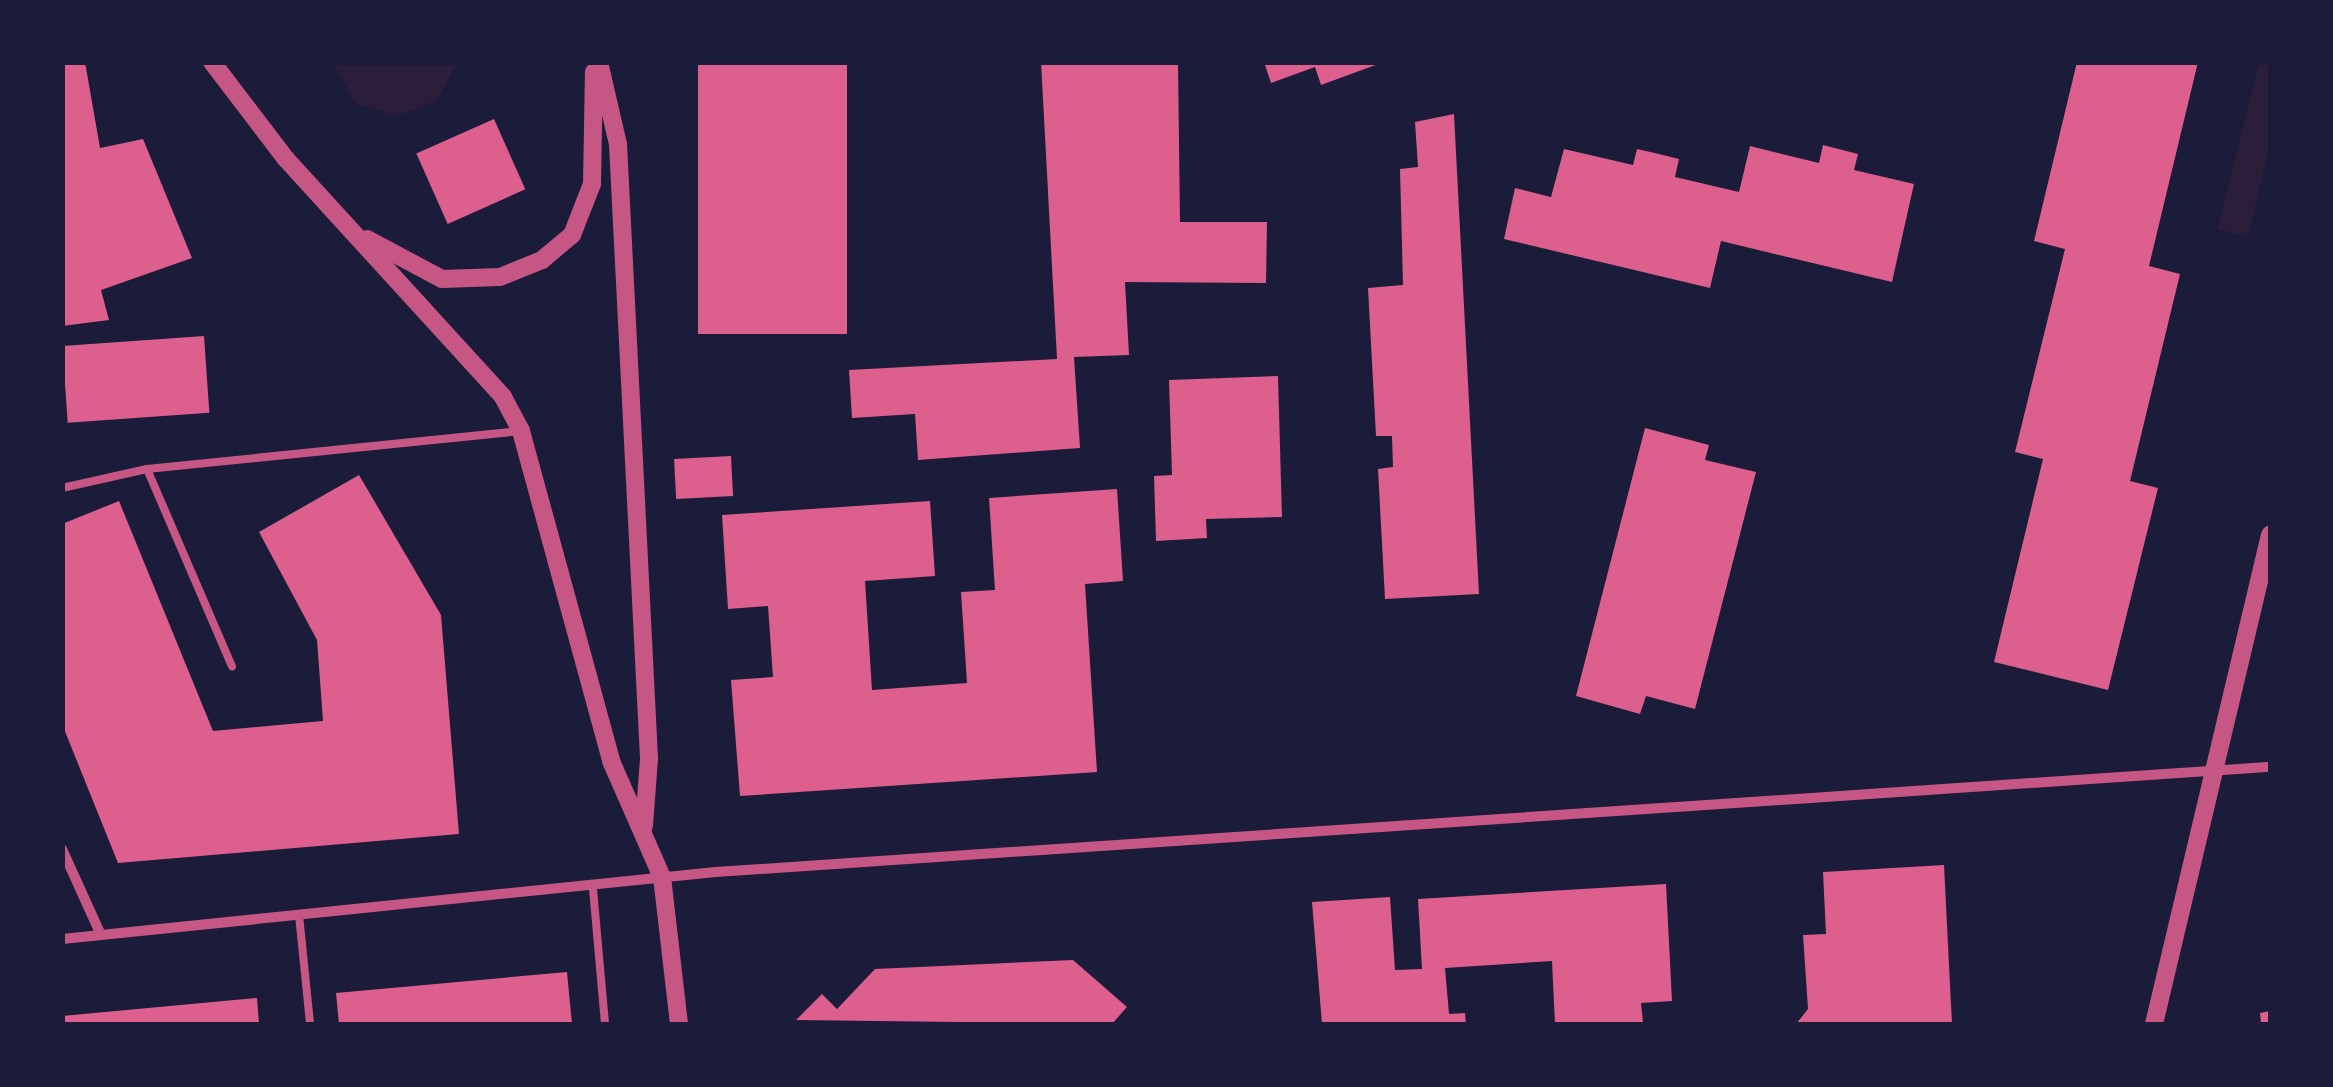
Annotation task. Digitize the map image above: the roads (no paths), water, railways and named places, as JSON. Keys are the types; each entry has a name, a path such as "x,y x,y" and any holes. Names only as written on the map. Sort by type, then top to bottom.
{"street":[{"path":"212,62 286,159 503,396 521,431 611,760 644,826 662,877 679,1024"},
{"path":"354,231 442,279 500,276 542,260 572,235 592,184 597,62"},
{"path":"597,62 618,144 650,759 644,826"},
{"path":"2154,1024 2270,535"},
{"path":"62,939 593,890 662,877 2270,767"},
{"path":"62,848 101,935"}],"lane":[{"path":"62,488 147,468 521,431"},
{"path":"147,468 232,666"},
{"path":"593,890 605,1024"},
{"path":"299,915 310,1024"}]}
